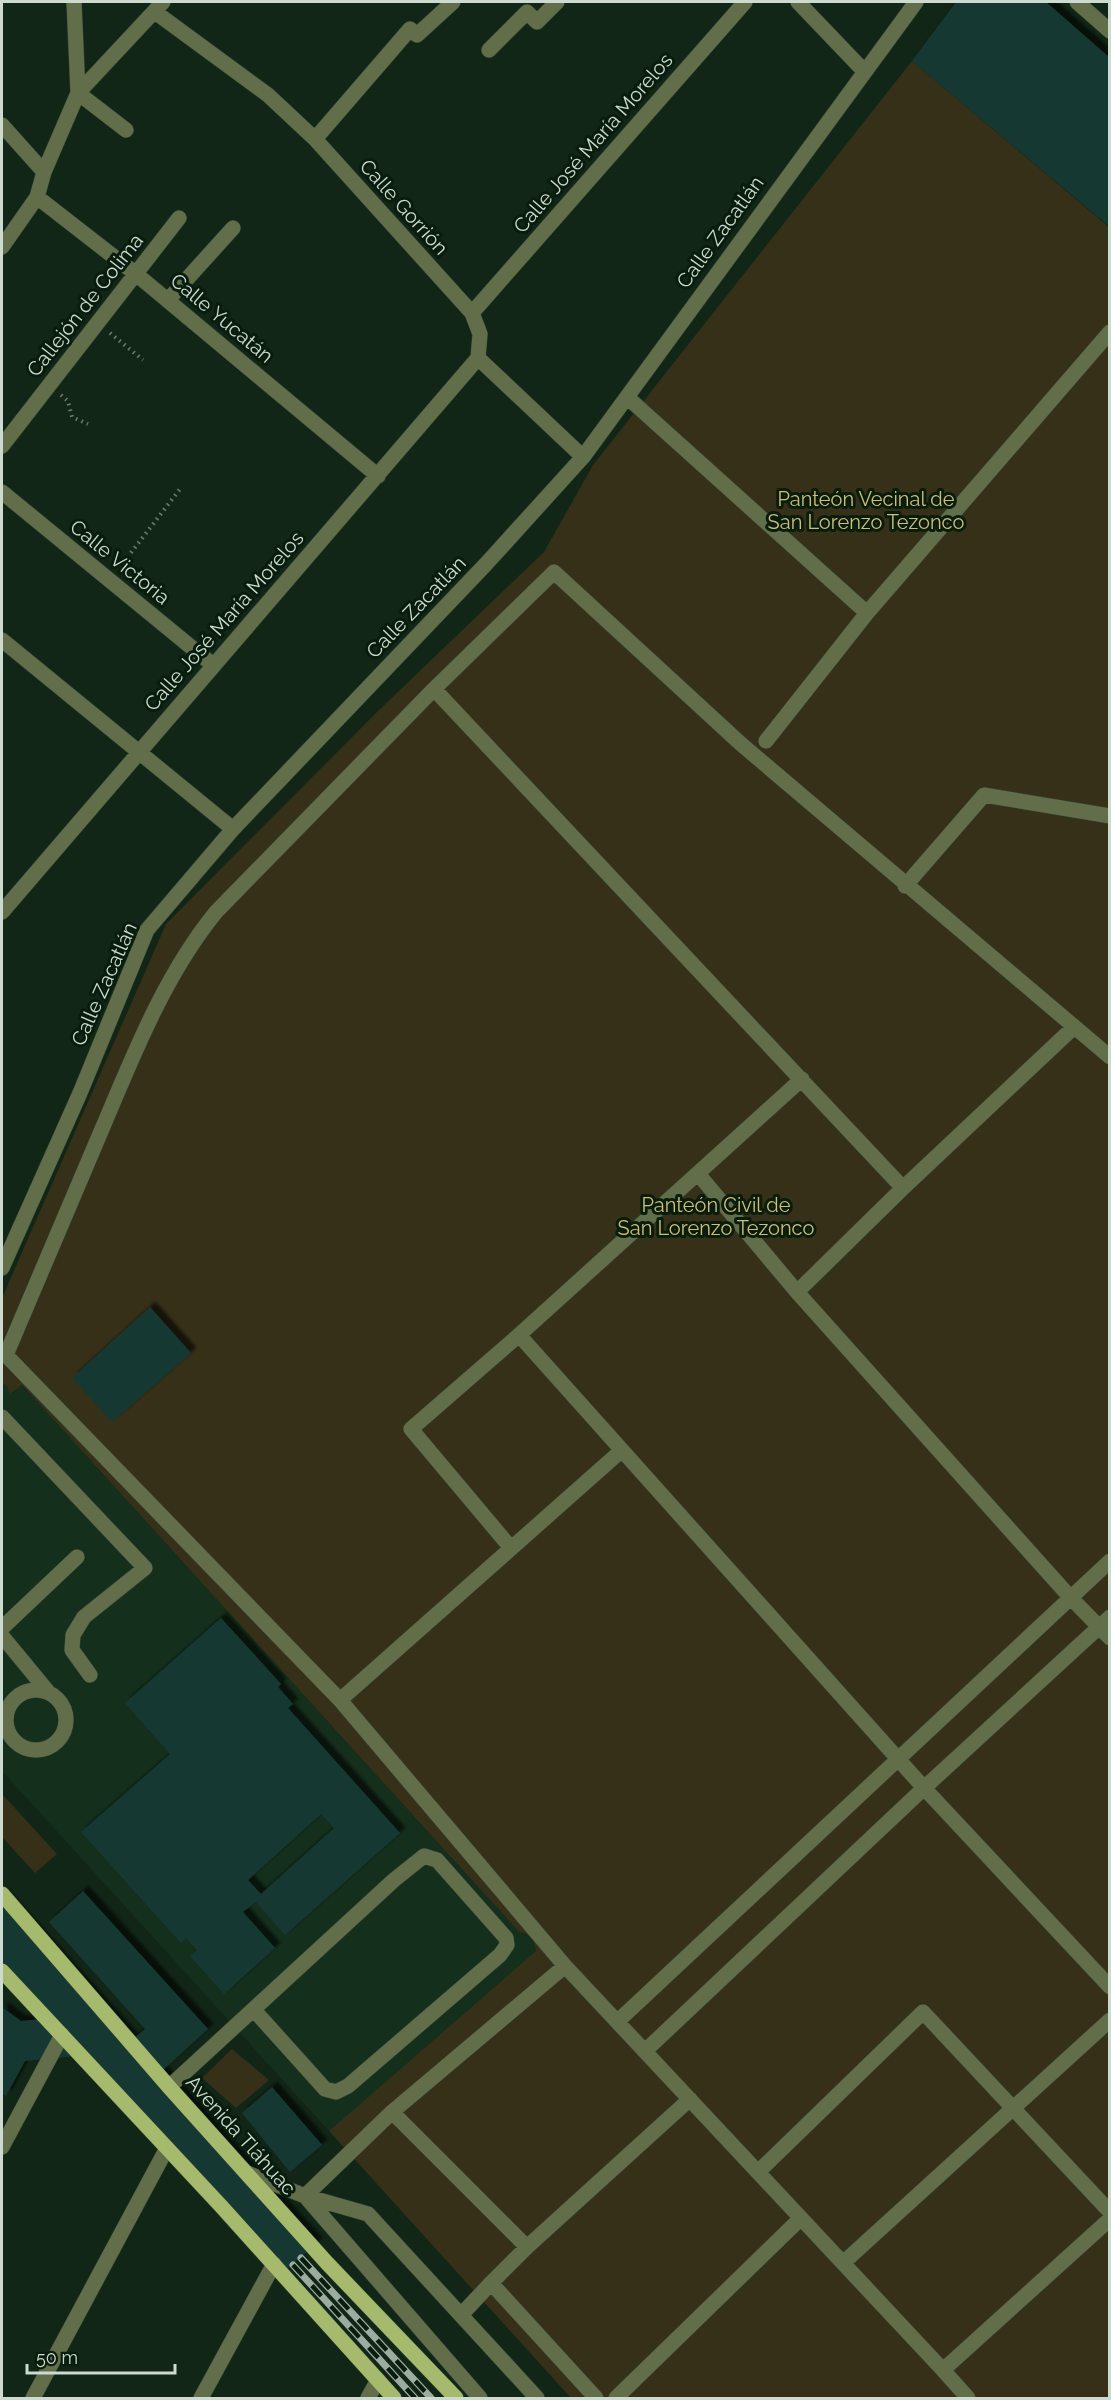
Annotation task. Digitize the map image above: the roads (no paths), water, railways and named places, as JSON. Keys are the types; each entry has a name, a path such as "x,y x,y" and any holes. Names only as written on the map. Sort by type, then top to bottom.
{"main road":[{"name":"Avenida Tláhuac","path":"2,1894 169,2087 327,2263 456,2398"},
{"path":"2,1971 274,2264 394,2398"}],"street":[{"path":"74,2 78,93 126,130"},
{"path":"315,139 410,29 417,35 453,2"},
{"path":"489,50 527,12 537,22 557,2"},
{"name":"Calle José María Morelos","path":"472,313 746,2"},
{"path":"798,2 864,70"},
{"name":"Calle Zacatlán","path":"2,1268 80,1093 147,930 233,829 486,564 583,457 864,70 916,2"},
{"path":"1077,2 1110,31"},
{"path":"2,247 37,197 44,172 78,93 159,7"},
{"name":"Calle Gorrión","path":"159,7 268,95 315,139 472,313 480,334 478,357"},
{"path":"2,125 44,172"},
{"name":"Calle Yucatán","path":"37,197 168,300 378,476"},
{"name":"Callejón de Colima","path":"2,446 179,218"},
{"path":"168,300 233,228"},
{"path":"766,741 867,613 1110,332"},
{"path":"478,357 583,457"},
{"name":"Calle José María Morelos","path":"2,912 478,357"},
{"path":"627,397 867,613"},
{"name":"Calle Victoria","path":"2,492 213,664"},
{"path":"968,2398 565,1966 340,1700 4,1353 137,1047 175,970 194,939 216,912 434,689 554,572 741,744 905,886 1110,1057"},
{"path":"2,640 233,829"},
{"path":"434,689 903,1188"},
{"path":"905,886 984,795 1110,816"},
{"path":"797,1292 903,1188 1073,1028"},
{"path":"511,1548 411,1429 699,1175 802,1079"},
{"path":"645,2051 924,1788 1106,1627 1070,1597 797,1292 699,1175"},
{"path":"519,1335 924,1788 1110,1987"},
{"path":"2,1416 145,1568 84,1617 73,1635 72,1650 90,1675"},
{"path":"340,1700 621,1451"},
{"path":"2,1628 77,1557"},
{"path":"618,2021 1110,1561"},
{"path":"2,1636 49,1693"},
{"path":"37,1690 49,1693 59,1699 65,1710 67,1722 64,1733 57,1743 47,1749 35,1751 24,1749 14,1742 7,1731 3,1717 15,1698 25,1691 37,1690"},
{"path":"2,1752 14,1742"},
{"path":"169,2087 401,1874 424,1856 437,1860 506,1938 507,1944 500,1954 348,2086 336,2091 325,2090 254,2010"},
{"path":"305,2196 392,2112 565,1966"},
{"path":"758,2172 922,2012 1110,2212"},
{"path":"843,2263 1110,2020"},
{"path":"2,2147 62,2035"},
{"path":"461,2315 527,2247 690,2099"},
{"path":"392,2112 527,2247"},
{"path":"33,2398 167,2148"},
{"path":"247,2173 305,2196 368,2214 537,2398"},
{"path":"305,2196 480,2398"},
{"path":"616,2398 801,2218"},
{"path":"943,2370 1110,2219"},
{"path":"201,2398 274,2264"},
{"path":"491,2283 596,2398"},
{"path":"368,2398 378,2380"}],"railway":[{"path":"301,2258 431,2398"},
{"path":"293,2265 415,2398"}],"park label":[{"name":"Panteón Vecinal de San Lorenzo Tezonco","path":"866,510"},
{"name":"Panteón Civil de San Lorenzo Tezonco","path":"716,1216"}]}
